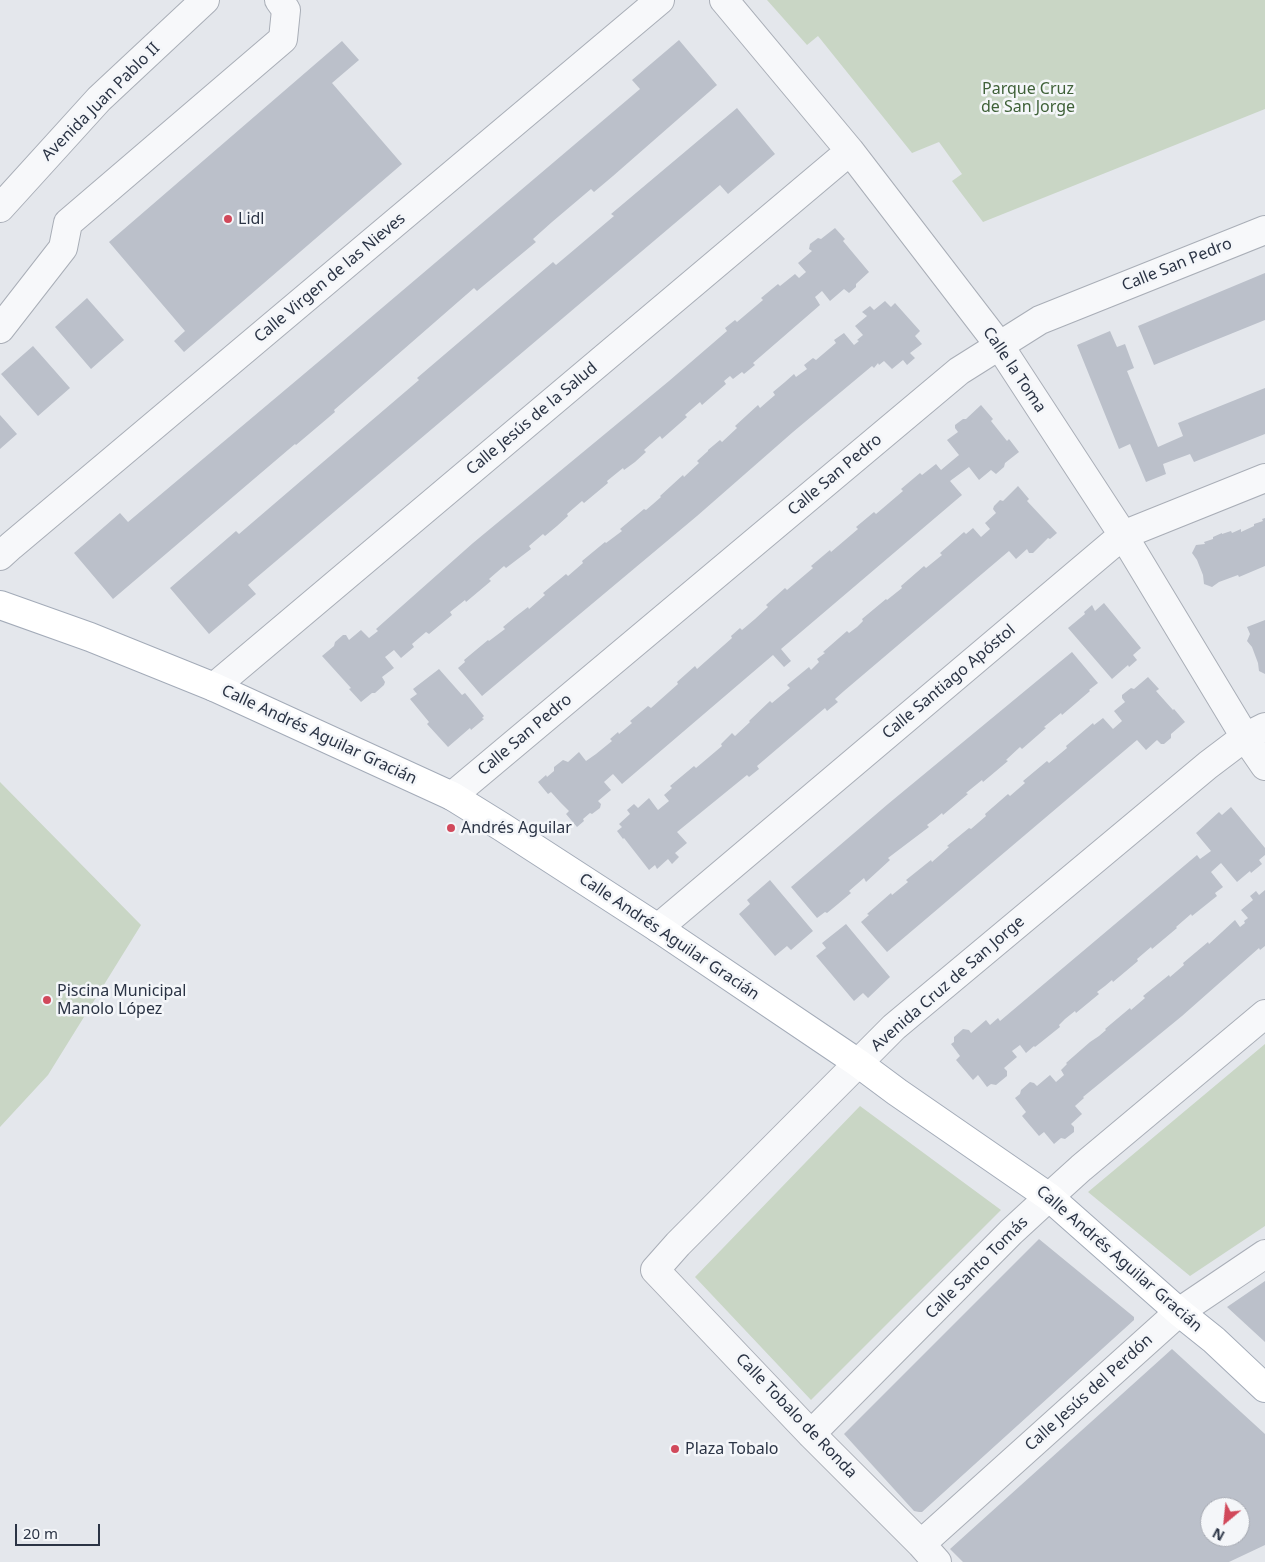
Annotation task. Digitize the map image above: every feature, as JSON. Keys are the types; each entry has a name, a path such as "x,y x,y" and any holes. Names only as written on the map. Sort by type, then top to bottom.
{"main road":[{"name":"Calle Andrés Aguilar Gracián","path":"0,605 90,637 214,687 452,796 658,928 858,1063 897,1092 1049,1196 1179,1312 1214,1340 1265,1388"}],"street":[{"name":"Avenida Juan Pablo II","path":"0,208 99,99 205,0"},
{"path":"0,329 63,248 68,223 283,39 286,10 279,0"},
{"name":"Calle Virgen de las Nieves","path":"0,556 660,0"},
{"name":"Calle la Toma","path":"724,0 850,151 999,345 1255,732 1265,766"},
{"name":"Calle Jesús de la Salud","path":"214,687 850,151"},
{"name":"Calle San Pedro","path":"452,796 959,371 1040,320 1265,230"},
{"name":"Calle Santiago Apóstol","path":"658,928 1123,535 1265,478"},
{"name":"Avenida Cruz de San Jorge","path":"655,1270 678,1244 894,1027 1208,765 1255,732"},
{"name":"Calle Santo Tomás","path":"811,1434 1049,1196 1265,1014"},
{"name":"Calle Jesús del Perdón","path":"929,1553 1179,1312 1265,1254"},
{"name":"Calle Tobalo de Ronda","path":"655,1270 811,1434 929,1553"}],"green space":[{"name":"Parque Cruz de San Jorge","path":"767,0 1265,0 1265,109 983,222 952,181 962,174 939,142 912,153 818,36 807,45"},
{"name":"Piscina Municipal Manolo López","path":"0,782 141,925 48,1075 0,1127"},
{"path":"1265,1044 1265,1226 1190,1276 1088,1192"},
{"path":"860,1106 1001,1210 811,1400 695,1277"}],"building":[{"path":"679,40 717,85 594,192 591,189 552,222 533,239 536,242 477,291 474,288 334,410 335,412 113,599 74,553 120,513 128,522 323,358 640,89 632,80"},
{"path":"342,41 359,60 332,83 402,164 184,352 174,341 185,331 109,242"},
{"path":"737,108 775,154 728,194 720,185 256,578 248,585 256,594 209,634 170,588 236,531 239,534 419,380 417,378 553,262 556,265 575,249 614,216 611,214"},
{"path":"835,228 845,239 843,241 869,272 856,284 856,287 849,293 844,289 830,301 822,291 815,297 820,305 753,363 755,365 744,374 742,372 733,379 730,376 724,381 726,384 702,405 700,402 685,415 687,417 662,439 660,436 644,450 646,452 635,462 624,470 623,468 584,503 582,501 557,526 545,536 543,534 529,546 531,549 506,568 504,566 489,579 491,581 466,602 465,600 450,612 452,615 429,634 426,632 412,644 414,647 401,658 394,650 385,657 394,668 382,677 385,682 384,685 361,702 322,656 334,646 335,642 343,635 346,635 349,640 361,630 369,638 378,631 376,629 473,543 669,381 727,331 725,328 735,320 737,322 763,300 761,298 778,284 780,286 795,274 799,278 806,272 798,263 812,251 809,249 810,244 818,238 821,239"},
{"path":"1265,273 1265,320 1154,365 1138,326"},
{"path":"87,298 124,340 91,369 55,327"},
{"path":"885,301 891,307 895,303 920,331 915,336 922,344 910,353 915,358 907,365 903,360 892,369 884,361 879,365 878,363 874,368 872,366 482,696 458,668 465,662 464,660 505,629 503,627 515,617 528,607 529,609 545,595 543,593 566,574 568,576 583,563 582,561 605,542 622,531 620,529 653,504 683,475 684,477 699,463 697,461 708,450 720,440 722,442 737,428 735,426 758,405 760,408 775,395 773,392 794,374 796,377 807,369 804,365 813,358 816,360 836,343 834,340 844,333 854,345 859,341 857,340 863,335 855,326 867,316 862,312 870,306 874,310"},
{"path":"1110,331 1117,347 1125,344 1134,368 1127,371 1158,447 1183,436 1178,423 1265,388 1265,434 1194,462 1190,454 1163,464 1166,474 1146,482 1130,444 1119,449 1077,345"},
{"path":"33,346 70,388 38,416 1,374"},
{"path":"981,405 993,419 991,421 1007,441 1009,439 1019,452 1005,463 1004,467 996,474 991,470 979,480 969,467 950,481 962,495 781,649 791,661 784,667 773,655 622,784 613,774 604,782 611,790 598,801 601,804 600,808 592,814 590,813 577,827 566,814 569,811 551,792 548,794 538,782 554,771 554,767 563,760 568,762 579,752 586,761 596,754 612,741 610,739 618,732 619,734 632,723 630,721 648,706 651,708 695,666 697,669 732,638 731,636 740,628 742,630 755,619 768,607 766,605 785,588 787,590 813,568 811,566 858,529 856,527 874,512 876,514 903,491 901,489 920,473 922,475 936,464 941,470 959,455 947,440 958,432 955,425 966,419"},
{"path":"0,415 17,434 0,449"},
{"path":"1018,486 1029,499 1027,501 1057,533 1050,539 1048,538 1033,553 1029,553 1027,549 1016,559 1009,551 844,691 835,699 838,702 827,711 825,708 757,766 759,769 749,777 747,775 677,832 687,843 675,853 679,857 672,864 668,859 657,869 655,865 649,870 617,831 622,827 619,824 630,814 627,810 634,804 638,808 649,798 658,810 669,801 664,795 672,788 670,786 694,766 696,768 722,746 721,744 732,733 735,736 770,701 772,703 790,688 787,685 809,667 811,670 819,662 817,659 825,653 823,652 847,631 849,633 857,627 863,621 862,619 902,588 901,586 924,566 926,568 942,555 940,553 964,532 966,534 973,528 981,537 990,529 985,523 996,513 993,509 994,506 1000,500 1003,501"},
{"path":"1265,518 1265,566 1239,577 1238,575 1219,582 1212,587 1204,584 1203,575 1192,553 1196,545 1205,544 1204,542 1222,533 1231,531 1232,533 1241,529 1241,532 1263,521 1262,519"},
{"path":"1104,603 1141,648 1133,655 1137,660 1112,679 1068,628 1085,614 1084,612 1092,605 1095,611"},
{"path":"1265,620 1265,674 1259,671 1252,647 1247,641 1250,634 1247,627"},
{"path":"1072,652 1098,683 1062,715 1061,713 1044,727 1046,728 1022,749 1020,747 1006,760 1008,761 983,782 982,780 943,815 942,813 927,825 929,827 888,858 890,860 866,882 864,878 849,891 851,893 827,913 825,912 817,918 791,887"},
{"path":"439,669 462,695 465,693 484,716 482,718 484,719 448,747 427,724 429,722 410,699 417,694 413,689"},
{"path":"1148,677 1159,689 1156,691 1185,722 1171,734 1171,738 1164,744 1157,740 1146,750 1137,740 887,952 861,922 869,915 867,914 891,893 892,895 908,882 906,880 931,860 932,862 949,847 947,846 969,828 971,829 1008,794 1010,796 1025,783 1023,781 1047,761 1049,763 1067,748 1066,746 1093,723 1094,725 1103,718 1113,729 1122,721 1114,711 1125,702 1122,695 1131,688 1134,689"},
{"path":"1231,807 1265,848 1265,855 1259,860 1262,864 1237,882 1221,863 1211,872 1223,887 1215,893 1217,896 1192,916 1191,914 1152,949 1151,947 1137,959 1138,961 1113,982 1112,980 1097,992 1099,994 1076,1013 1075,1011 1065,1019 1059,1025 1060,1027 1035,1047 1026,1053 1020,1045 1012,1051 1017,1057 1004,1068 1007,1071 1007,1076 996,1085 991,1084 987,1087 978,1075 973,1080 956,1060 960,1056 951,1044 954,1042 954,1037 963,1029 969,1030 971,1033 986,1020 990,1025 998,1018 1000,1021 1197,855 1200,859 1211,851 1196,833 1219,812 1222,815"},
{"path":"770,880 813,931 791,950 787,946 775,956 739,914 750,904 747,900"},
{"path":"1265,890 1265,946 1260,950 1259,948 1182,1016 1083,1097 1075,1106 1082,1114 1071,1124 1074,1127 1074,1132 1065,1139 1061,1138 1054,1144 1044,1132 1039,1136 1022,1116 1026,1112 1015,1098 1020,1094 1021,1090 1030,1082 1037,1086 1050,1075 1056,1082 1064,1075 1061,1070 1066,1063 1130,1008 1131,1010 1145,998 1143,996 1169,975 1170,977 1184,965 1183,963 1208,942 1209,944 1235,920 1240,927 1245,923 1244,921 1248,918 1241,910 1253,900 1250,896 1256,891 1259,895"},
{"path":"846,924 890,977 868,998 863,993 854,1001 816,956 826,948 822,943"},
{"path":"1039,1239 1134,1317 1134,1320 922,1512 914,1511 844,1434"},
{"path":"1265,1281 1265,1342 1227,1307"},
{"path":"1172,1349 1265,1434 1265,1545 1229,1562 963,1562 950,1549"}],"place":[{"name":"Lidl","path":"228,219"},
{"name":"Andrés Aguilar","path":"451,828"},
{"name":"Piscina Municipal Manolo López","path":"47,1000"},
{"name":"Plaza Tobalo","path":"675,1449"}]}
